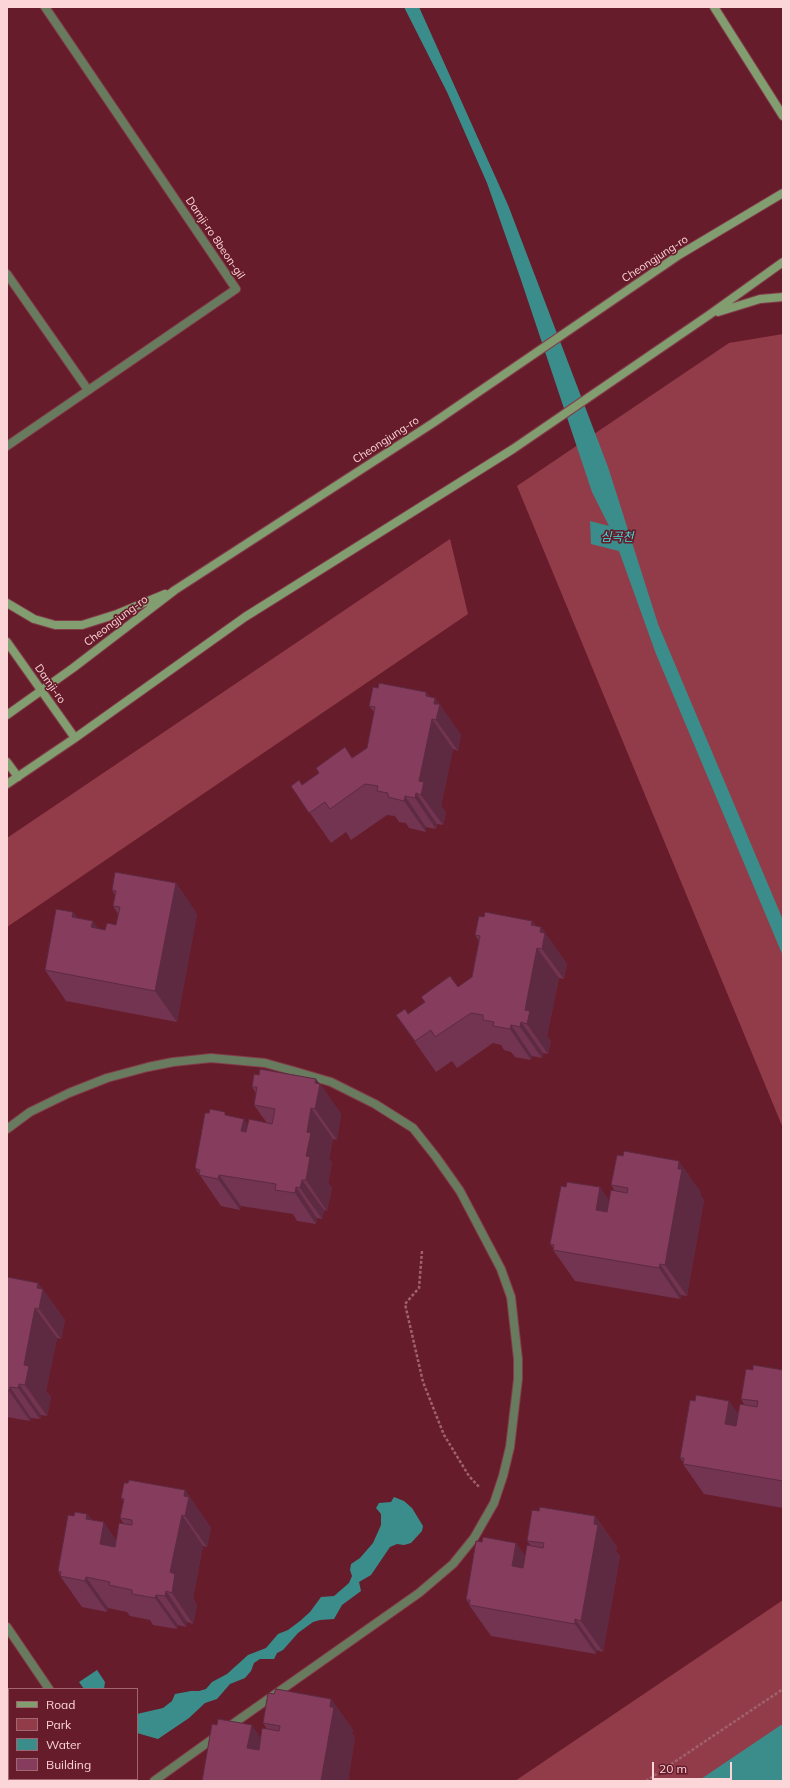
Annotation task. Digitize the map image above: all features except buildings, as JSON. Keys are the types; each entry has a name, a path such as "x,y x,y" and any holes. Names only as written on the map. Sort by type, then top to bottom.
{"street":[{"name":"Damji-ro 8beon-gil","path":"7,446 236,289 45,7"},
{"path":"714,7 783,116"},
{"name":"Cheongjung-ro","path":"7,715 73,668 175,590 482,390 679,255 783,193"},
{"path":"7,784 245,618 513,449 783,262"},
{"path":"7,274 88,390"},
{"path":"710,314 760,299 783,296"},
{"path":"7,603 34,619 54,625 82,624 117,614 175,590"},
{"name":"Damji-ro","path":"7,642 75,738"},
{"path":"7,762 18,777"},
{"path":"7,1129 30,1112 70,1093 108,1078 173,1062 211,1058 265,1063 331,1082 375,1104 413,1128 460,1191 501,1269 511,1297 518,1358 518,1379 510,1447 503,1476 494,1503 474,1538 453,1564 419,1592 154,1781"},
{"path":"7,1627 48,1688"}],"path":[{"path":"422,1251 419,1288 405,1304 423,1382 444,1435 469,1476 494,1503"},
{"path":"646,1781 783,1689"}],"green space":[{"path":"783,334 783,1128 517,486 729,343"},
{"path":"450,539 468,614 7,927 7,838"},
{"path":"783,1600 783,1781 515,1781"}],"water":[{"name":"심곡천","path":"404,7 419,7 508,205 608,467 658,624 783,920 783,956 656,654 619,551 591,544 590,521 609,526 592,492 487,183 447,92"},
{"path":"394,1497 404,1501 412,1508 423,1526 422,1531 411,1543 404,1545 397,1544 390,1547 371,1575 359,1582 361,1591 342,1605 334,1619 313,1622 298,1633 283,1650 277,1653 274,1659 260,1659 254,1663 251,1671 245,1678 230,1684 217,1699 205,1703 189,1718 158,1739 138,1733 138,1714 163,1708 172,1701 175,1694 206,1689 212,1682 227,1674 248,1655 266,1648 278,1634 288,1630 300,1621 310,1612 321,1597 334,1596 349,1583 352,1576 350,1570 351,1564 360,1558 373,1543 381,1525 381,1514 376,1508 379,1503 391,1502"},
{"path":"97,1670 105,1682 104,1688 83,1688 79,1682"},
{"path":"783,1725 783,1781 698,1781"}]}
